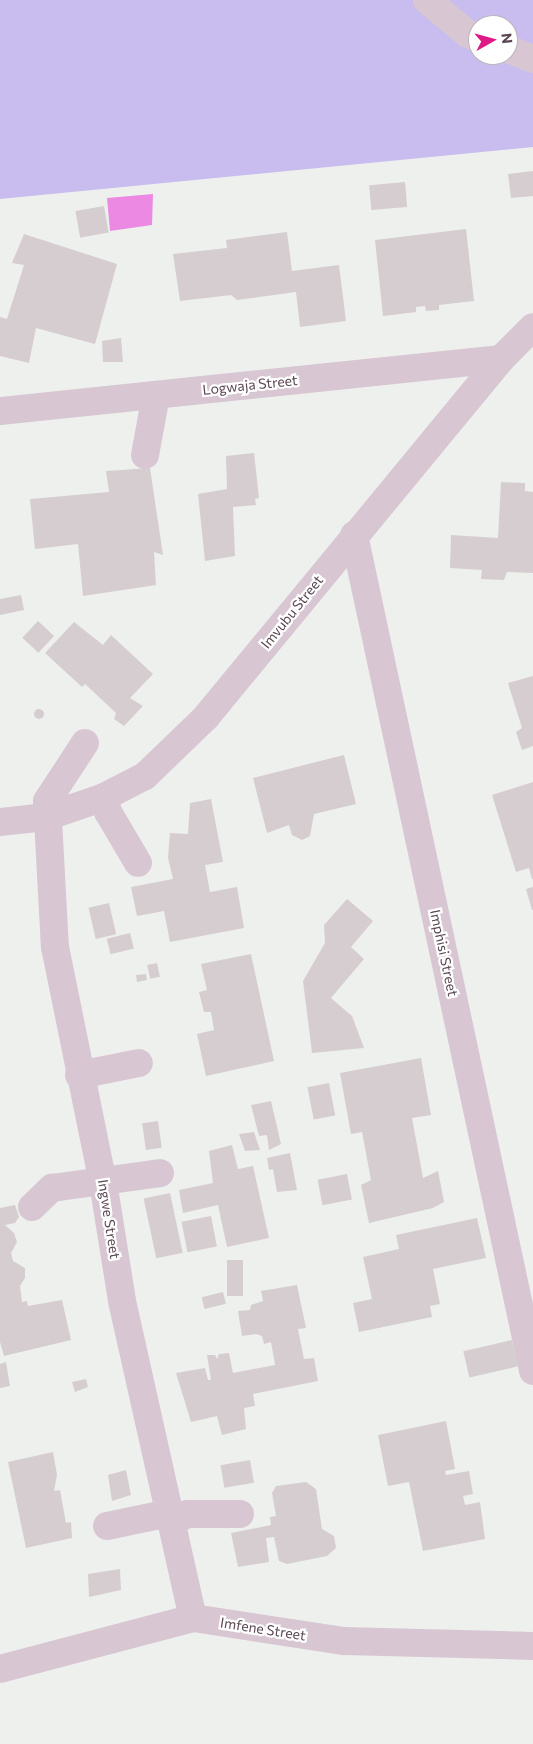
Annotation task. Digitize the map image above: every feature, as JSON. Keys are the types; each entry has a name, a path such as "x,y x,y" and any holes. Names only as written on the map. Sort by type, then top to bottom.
{"street":[{"path":"427,0 468,34"},
{"path":"518,54 533,59"},
{"name":"Imvubu Street","path":"0,822 46,817 104,797 145,776 206,717 501,358 533,327"},
{"name":"Logwaja Street","path":"0,411 501,358"},
{"path":"145,455 156,395"},
{"name":"Imphisi Street","path":"354,535 533,1371"},
{"name":"Ingwe Street","path":"85,743 47,801 46,817 55,947 79,1075 103,1182 122,1301 193,1618"},
{"path":"104,797 108,812 138,863"},
{"path":"79,1075 140,1063"},
{"path":"32,1207 52,1188 160,1173"},
{"path":"107,1526 187,1514 240,1514"},
{"name":"Imfene Street","path":"0,1669 193,1618 344,1641 533,1646"}],"shaded area":[{"path":"0,0 533,0 533,147 0,199"},
{"path":"153,194 152,225 110,231 107,198"}],"building":[{"path":"533,171 533,196 511,198 508,174"},
{"path":"405,182 407,207 371,210 369,185"},
{"path":"104,206 109,233 80,238 75,211"},
{"path":"466,229 474,301 439,305 439,310 426,311 425,306 416,307 416,312 383,316 375,240"},
{"path":"287,232 292,271 339,265 346,321 300,327 296,292 237,300 231,295 180,301 173,254 227,248 226,240"},
{"path":"24,234 117,264 95,344 36,328 29,363 0,356 0,317 7,319 24,265 12,263"},
{"path":"121,338 123,362 103,362 102,341"},
{"path":"254,453 259,498 255,499 256,505 233,507 235,556 205,561 198,494 227,489 226,456"},
{"path":"150,468 163,555 154,552 156,585 83,596 78,544 35,549 30,499 109,492 106,471"},
{"path":"501,482 525,483 525,491 533,492 533,573 507,572 504,580 481,579 482,570 450,568 451,535 498,538"},
{"path":"21,595 24,610 0,615 0,599"},
{"path":"38,621 54,636 38,653 22,638"},
{"path":"74,622 103,645 111,635 153,674 130,698 143,706 124,726 114,719 116,713 85,684 82,687 45,653"},
{"path":"533,676 533,746 522,750 516,732 522,728 508,683"},
{"path":"39,709 44,714 39,719 34,714"},
{"path":"344,755 356,804 314,814 310,836 302,840 292,835 289,825 267,833 253,778"},
{"path":"533,782 532,879 529,868 516,872 492,795"},
{"path":"211,799 223,862 205,865 210,892 237,887 244,928 170,942 164,911 137,916 131,887 173,879 168,858 170,833 188,834 190,803"},
{"path":"533,887 533,910 532,910 526,889"},
{"path":"347,899 373,921 351,947 364,959 331,998 352,1016 364,1048 312,1053 303,981 325,943 324,925"},
{"path":"109,903 116,934 96,939 89,908"},
{"path":"130,933 134,949 111,954 107,939"},
{"path":"251,954 274,1061 206,1076 197,1034 214,1030 211,1012 204,1012 199,992 207,990 201,964"},
{"path":"157,963 160,977 150,979 147,965"},
{"path":"146,974 147,980 137,982 136,975"},
{"path":"421,1058 431,1115 412,1118 423,1178 438,1171 444,1202 433,1208 369,1223 361,1185 371,1180 362,1132 351,1134 340,1073"},
{"path":"329,1083 335,1115 314,1120 307,1087"},
{"path":"271,1101 281,1144 269,1150 267,1135 259,1136 251,1105"},
{"path":"158,1121 162,1148 146,1150 142,1123"},
{"path":"254,1132 260,1150 245,1151 239,1134"},
{"path":"232,1145 238,1169 253,1166 269,1238 227,1247 218,1205 183,1213 179,1190 213,1183 209,1151"},
{"path":"290,1153 297,1190 277,1192 273,1169 269,1170 267,1158"},
{"path":"347,1174 352,1200 323,1205 318,1180"},
{"path":"170,1193 183,1253 156,1258 144,1199"},
{"path":"15,1205 19,1217 15,1223 5,1225 14,1233 17,1242 11,1253 13,1261 25,1268 25,1278 20,1286 22,1302 27,1301 28,1306 62,1300 71,1340 4,1356 0,1342 0,1208"},
{"path":"211,1216 217,1246 187,1252 182,1222"},
{"path":"477,1218 486,1258 433,1269 440,1304 430,1306 432,1317 359,1332 353,1303 372,1299 363,1257 399,1249 396,1235"},
{"path":"227,1260 243,1260 243,1296 227,1296"},
{"path":"297,1285 306,1328 298,1329 304,1359 314,1358 318,1381 253,1394 255,1406 244,1408 246,1429 222,1435 217,1416 191,1422 176,1373 205,1368 208,1380 211,1380 207,1355 215,1355 217,1359 219,1354 229,1353 233,1373 275,1365 271,1342 264,1344 262,1336 256,1334 242,1336 238,1311 250,1310 251,1305 263,1301 261,1291"},
{"path":"223,1292 226,1304 205,1309 202,1297"},
{"path":"512,1340 518,1366 469,1378 463,1351"},
{"path":"6,1362 10,1386 0,1388 0,1364"},
{"path":"86,1379 88,1387 75,1392 72,1382"},
{"path":"446,1421 455,1469 445,1471 446,1475 469,1471 473,1494 463,1496 465,1505 480,1502 485,1539 423,1551 409,1482 388,1486 378,1435"},
{"path":"53,1452 57,1475 54,1491 60,1490 66,1523 71,1522 72,1538 26,1548 8,1462"},
{"path":"250,1460 254,1483 224,1488 220,1465"},
{"path":"126,1470 131,1495 112,1501 108,1475"},
{"path":"306,1482 316,1489 322,1529 334,1536 336,1548 327,1556 287,1564 279,1561 274,1537 266,1538 269,1562 238,1567 231,1533 271,1525 270,1517 276,1516 272,1493 276,1486"},
{"path":"120,1569 121,1590 89,1597 88,1574"}]}
